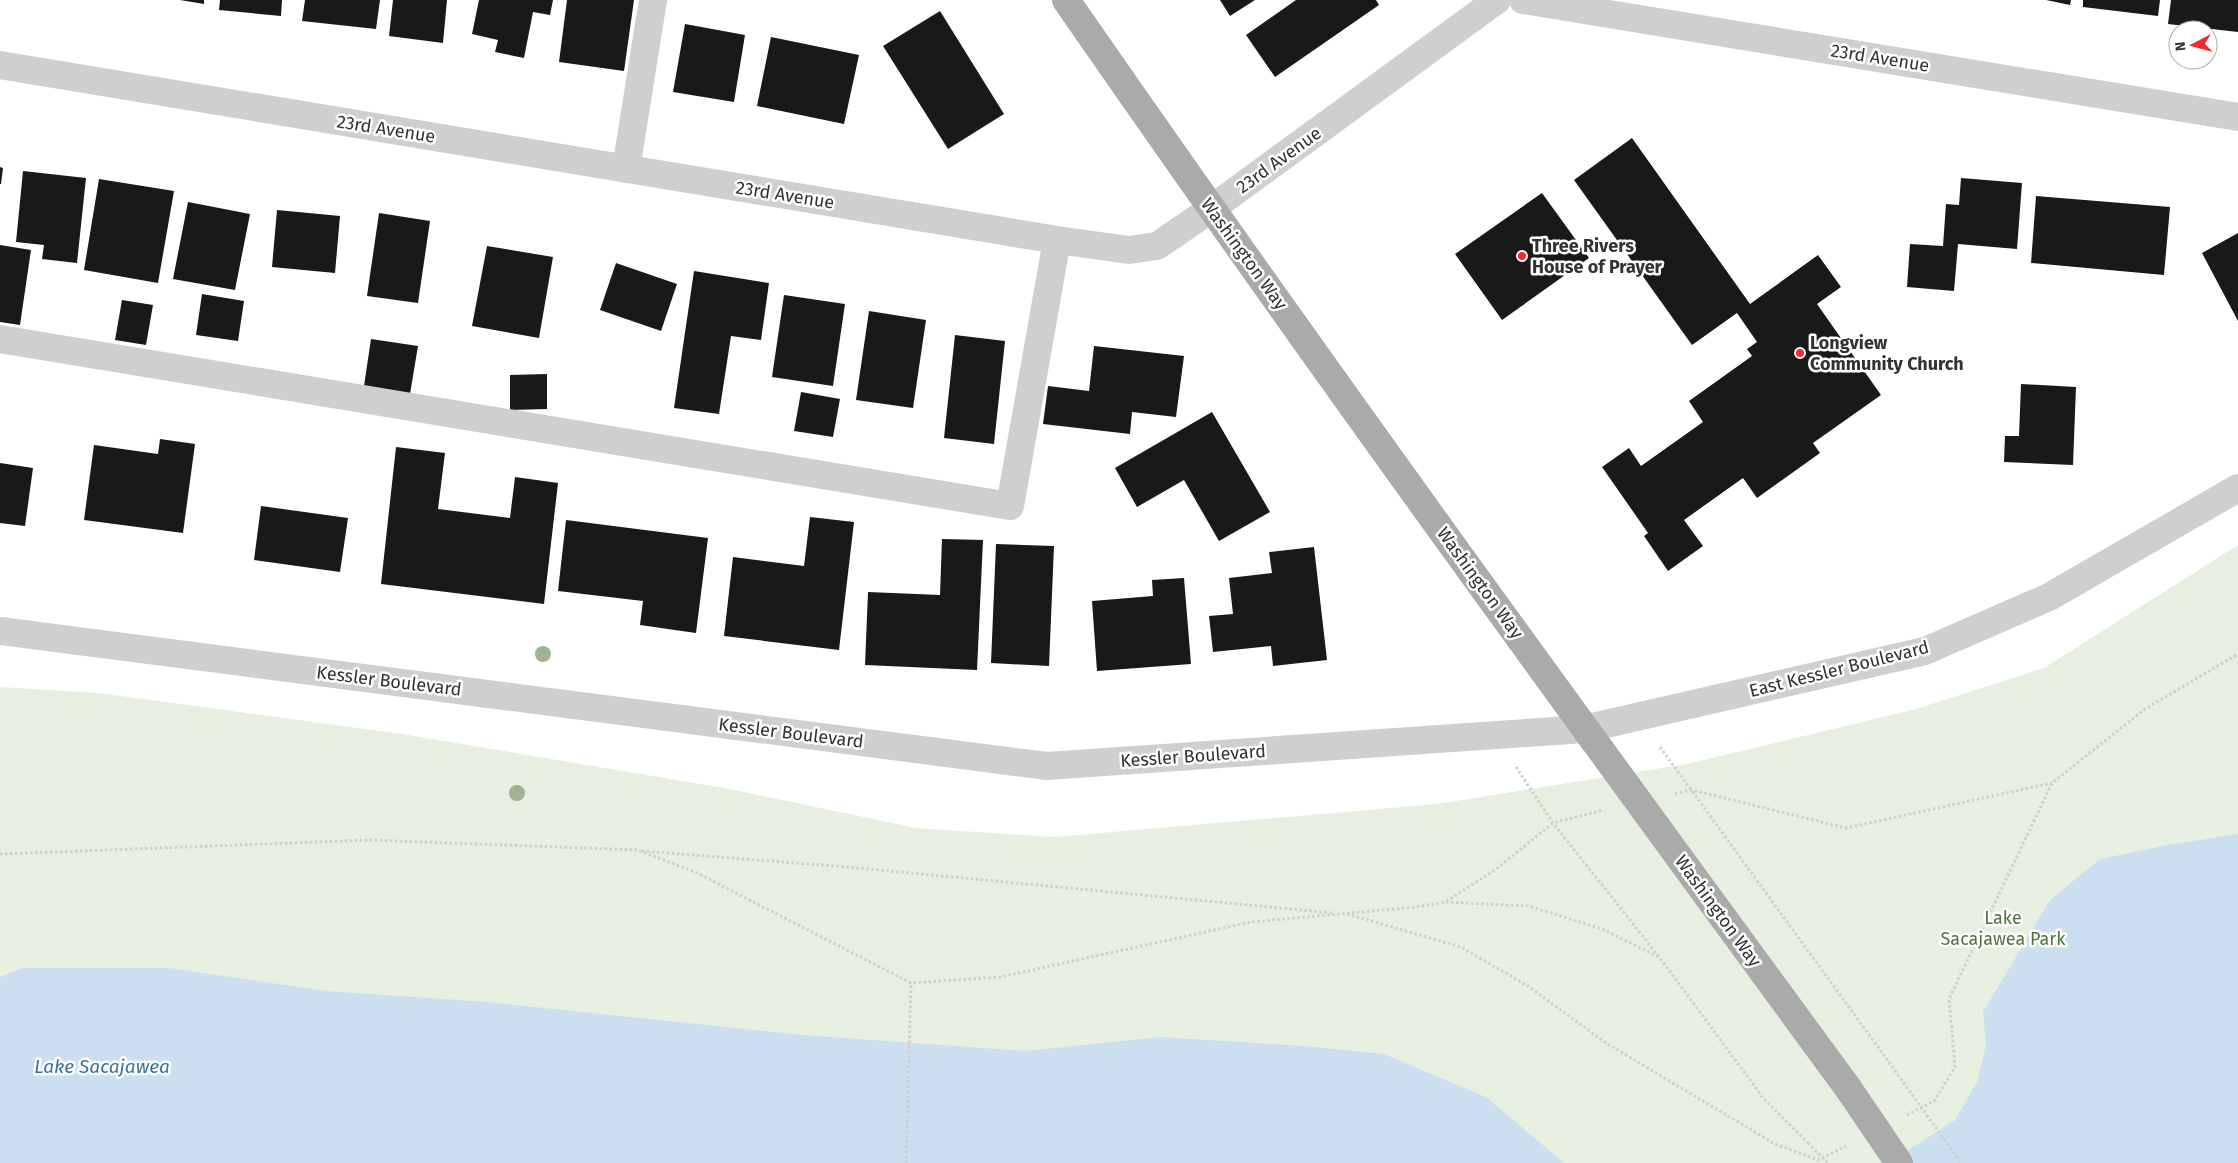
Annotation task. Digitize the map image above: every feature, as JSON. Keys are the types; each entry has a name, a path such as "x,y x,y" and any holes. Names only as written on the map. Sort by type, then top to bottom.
{"main road":[{"name":"Washington Way","path":"1066,0 1211,209 1584,728 1848,1088 1899,1163"}],"street":[{"path":"626,169 653,0"},
{"name":"23rd Avenue","path":"0,65 1057,240 1129,250 1157,246 1211,209 1497,0"},
{"name":"23rd Avenue","path":"1523,0 2238,116"},
{"path":"0,339 1010,506 1057,240"},
{"name":"East Kessler Boulevard","path":"1584,728 1925,651 2049,597 2238,488"},
{"name":"Kessler Boulevard","path":"0,631 1047,766 1584,728"}],"path":[{"path":"1901,1118 1934,1101 1954,1067 1949,999 2052,783 2145,709 2238,654"},
{"path":"1637,716 1961,1163"},
{"path":"1496,735 1553,822 1660,958 1764,1098 1828,1163"},
{"path":"1692,790 1846,828 2052,783"},
{"path":"1445,902 1495,870 1553,822 1638,801"},
{"path":"0,854 370,840 638,850 887,870 1342,914 1461,947 1528,986 1606,1043 1775,1144 1818,1160 1851,1143"},
{"path":"638,850 695,872 911,983 1000,977 1251,922 1416,908 1445,902 1529,906 1602,928 1660,958"},
{"path":"906,1163 911,983"}],"green space":[{"name":"Lake Sacajawea Park","path":"2238,545 2238,1163 0,1163 0,687 99,693 402,734 730,789 916,828 1054,837 1437,804 1687,764 1916,709 2044,668"}],"water":[{"path":"2238,834 2238,1163 1888,1163 1955,1120 1978,1080 1986,1044 1983,1012 2050,900 2100,859 2168,845"},
{"name":"Lake Sacajawea","path":"23,968 169,968 326,991 487,1002 803,1035 1025,1051 1161,1037 1303,1046 1384,1054 1486,1097 1564,1163 0,1163 0,977"}],"building":[{"path":"180,0 204,0 204,4"},
{"path":"220,0 282,0 281,16 219,10"},
{"path":"305,0 380,0 376,29 302,21"},
{"path":"393,0 447,0 443,43 389,36"},
{"path":"479,0 553,0 550,15 533,12 524,58 495,52 498,40 472,34"},
{"path":"567,0 634,0 624,71 559,62"},
{"path":"1220,0 1255,0 1230,16"},
{"path":"1296,0 1376,0 1379,5 1275,77 1246,35"},
{"path":"2046,0 2071,0 2070,5"},
{"path":"2083,0 2160,0 2158,16 2083,7"},
{"path":"2171,0 2238,0 2238,32 2218,30 2218,20 2168,20"},
{"path":"940,11 1004,114 948,149 883,46"},
{"path":"685,24 745,35 734,102 673,92"},
{"path":"771,37 859,55 844,124 757,106"},
{"name":"Longview Community Church","path":"1632,138 1750,304 1818,255 1841,287 1817,304 1881,395 1813,443 1820,453 1757,498 1743,478 1684,520 1703,546 1668,571 1644,536 1648,533 1602,467 1629,448 1641,466 1703,422 1689,401 1752,356 1747,349 1757,342 1737,313 1692,345 1574,180"},
{"path":"0,167 3,168 1,184 0,184"},
{"path":"23,171 86,178 77,263 42,259 44,245 16,242"},
{"path":"1961,178 2022,183 2017,249 1958,244 1954,291 1907,287 1910,244 1943,246 1946,204 1959,205"},
{"path":"99,179 174,191 158,283 84,270"},
{"name":"Three Rivers House of Prayer","path":"1542,193 1589,258 1502,320 1455,254"},
{"path":"2036,196 2170,207 2164,275 2031,263"},
{"path":"188,202 250,214 235,290 173,279"},
{"path":"277,210 340,216 335,273 272,267"},
{"path":"379,213 430,221 418,303 367,296"},
{"path":"2238,233 2238,321 2202,253"},
{"path":"0,245 31,250 20,325 0,322"},
{"path":"487,246 553,257 539,338 472,326"},
{"path":"616,263 677,284 661,331 600,310"},
{"path":"694,271 769,283 761,340 731,336 719,414 674,408"},
{"path":"202,294 244,301 238,341 196,335"},
{"path":"784,295 845,304 833,386 772,377"},
{"path":"122,300 153,305 146,345 115,340"},
{"path":"869,311 926,320 913,408 856,400"},
{"path":"955,335 1005,341 994,444 944,438"},
{"path":"371,339 418,346 410,394 364,386"},
{"path":"1094,346 1184,356 1176,417 1132,412 1130,434 1043,424 1048,386 1089,391"},
{"path":"547,374 547,409 510,410 510,375"},
{"path":"2021,384 2076,387 2073,465 2004,462 2005,436 2019,436"},
{"path":"801,392 840,399 833,437 794,431"},
{"path":"1212,412 1270,512 1219,541 1184,480 1137,507 1115,468"},
{"path":"160,439 195,444 183,533 84,520 94,445 158,454"},
{"path":"396,447 445,453 438,509 510,518 515,477 558,483 544,604 381,584"},
{"path":"0,463 33,468 25,526 0,523"},
{"path":"261,506 348,518 340,572 254,560"},
{"path":"810,517 854,522 839,650 724,636 733,557 804,566"},
{"path":"566,520 708,538 696,633 640,625 643,601 558,591"},
{"path":"942,539 983,540 977,670 865,665 868,592 940,595"},
{"path":"996,544 1054,546 1049,666 991,663"},
{"path":"1314,547 1327,660 1273,666 1271,646 1213,652 1209,616 1233,614 1229,578 1272,573 1269,552"},
{"path":"1184,578 1191,664 1097,671 1092,601 1153,596 1152,580"}],"place":[{"name":"Three Rivers House of Prayer","path":"1522,256"},
{"name":"Longview Community Church","path":"1800,353"}]}
